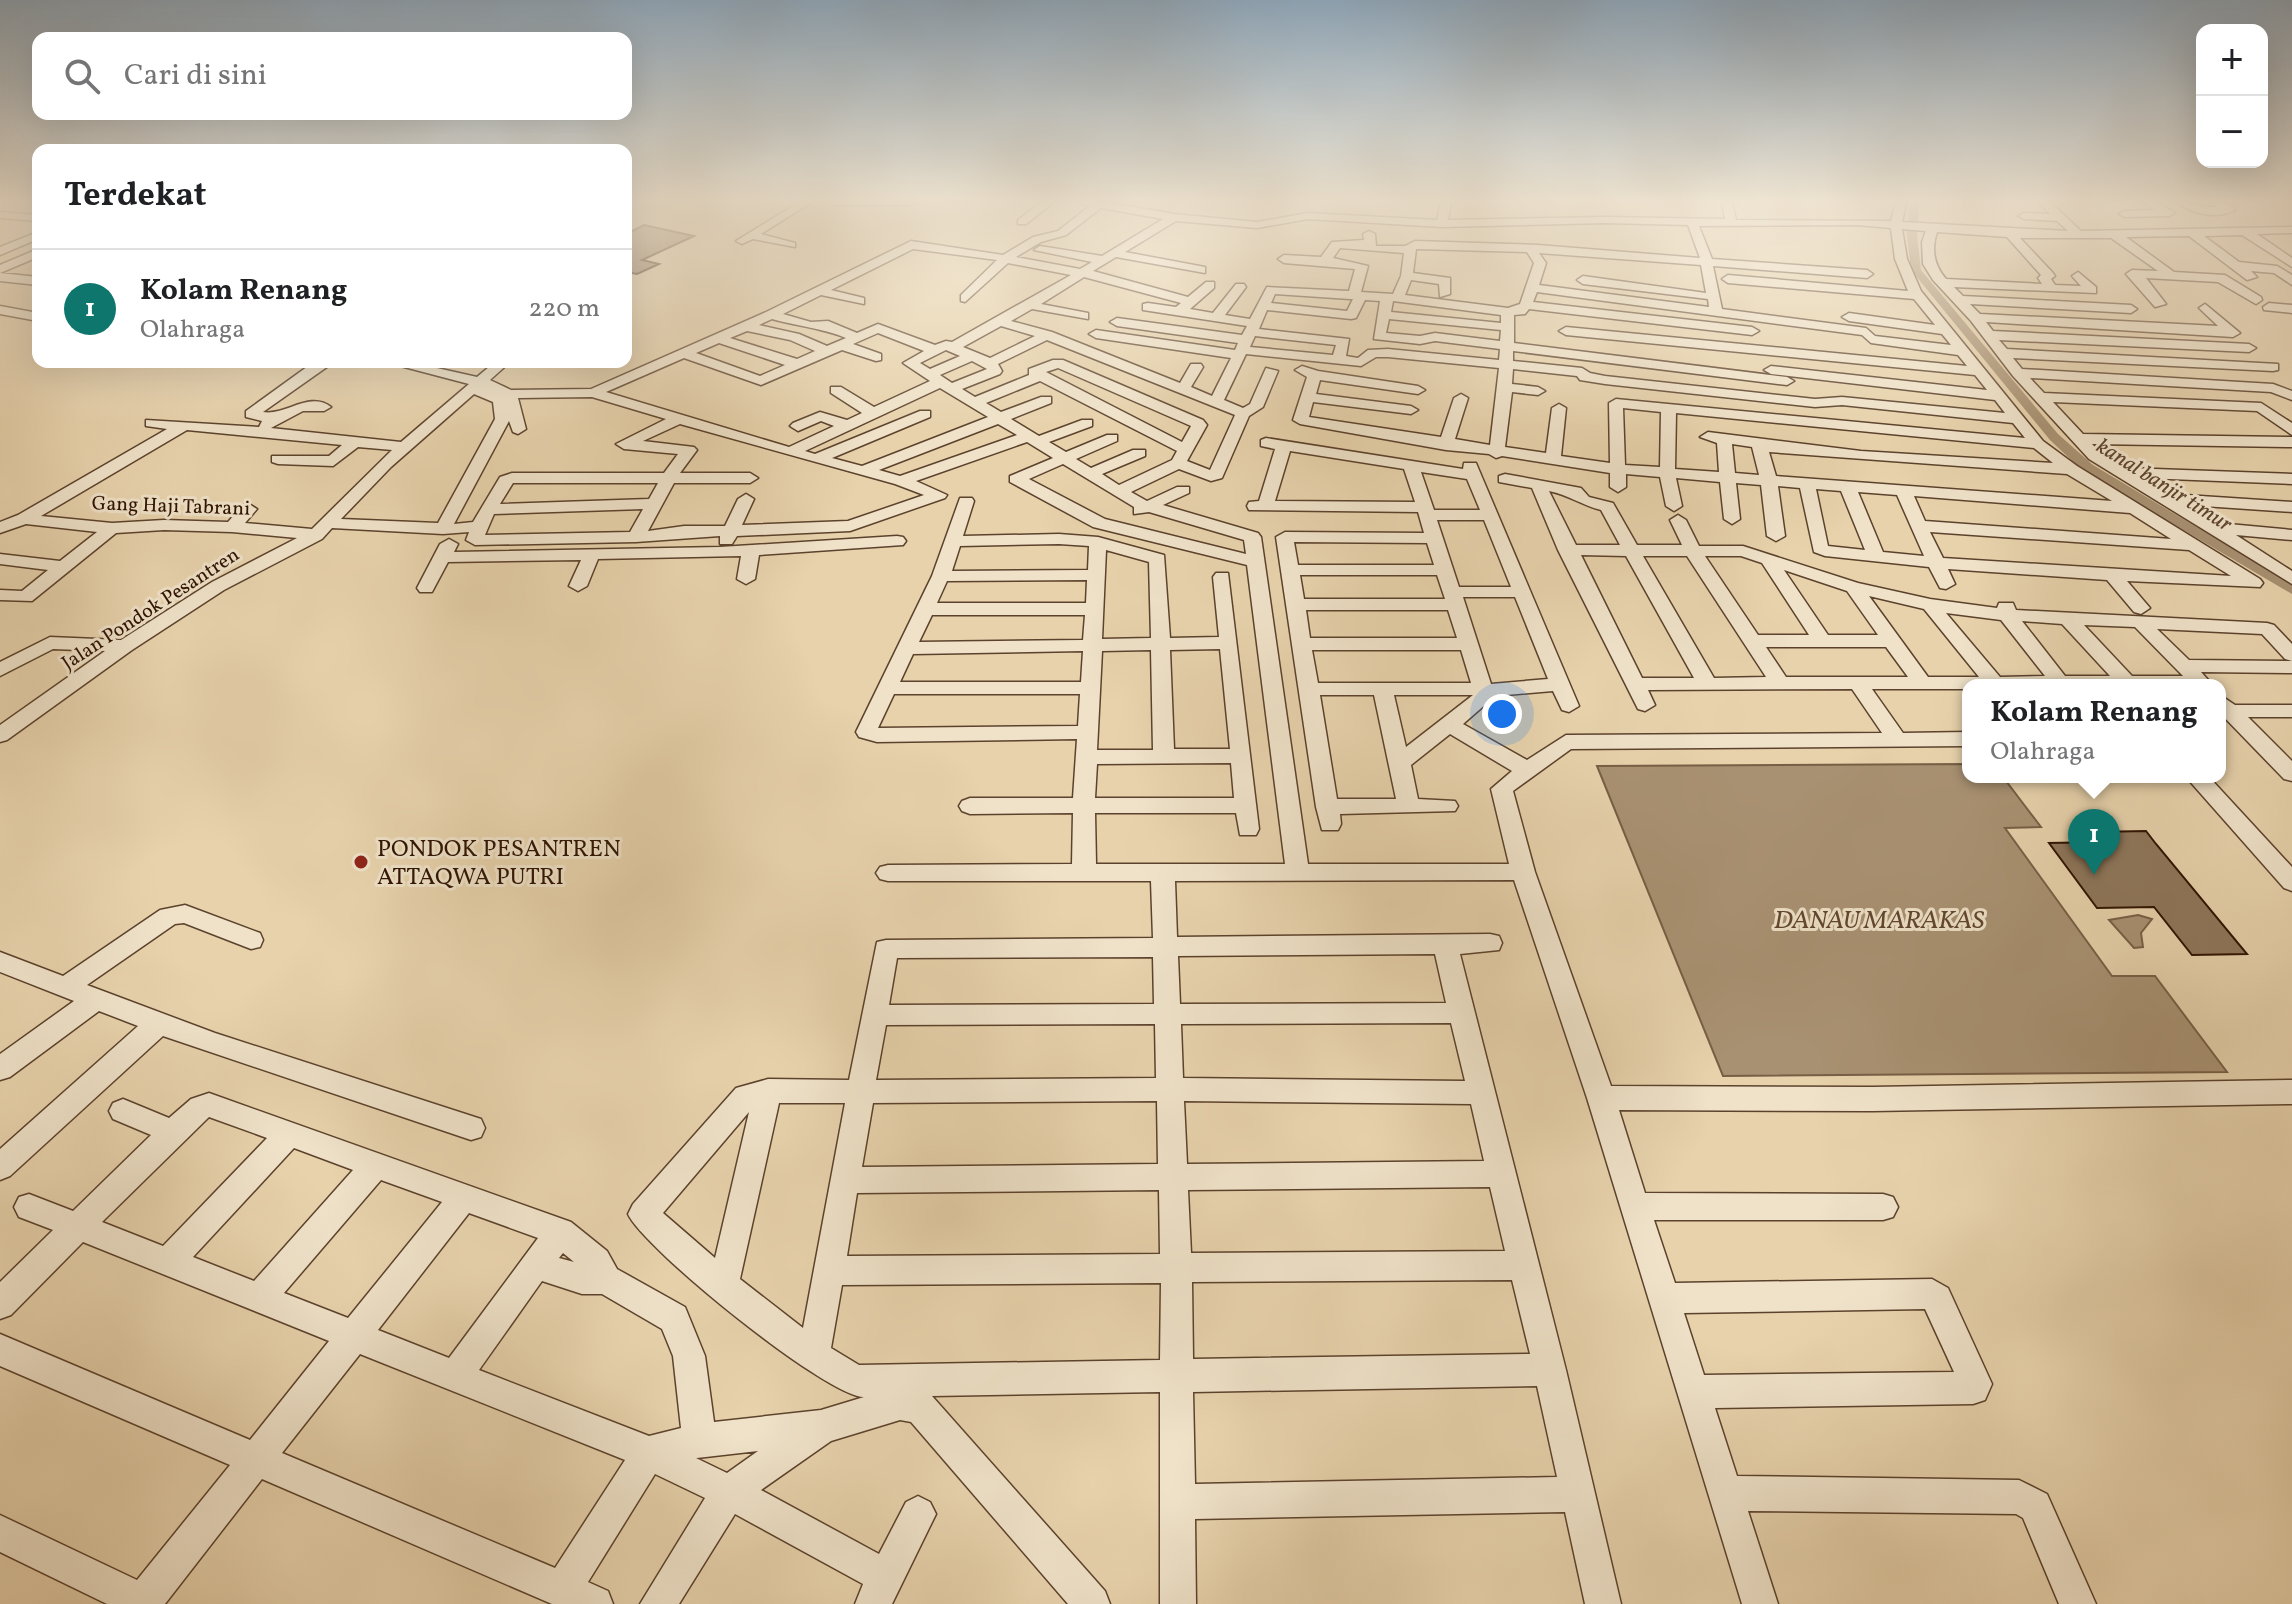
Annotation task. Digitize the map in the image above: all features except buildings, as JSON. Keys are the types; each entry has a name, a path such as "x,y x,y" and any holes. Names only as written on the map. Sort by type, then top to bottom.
{"street":[{"path":"0,277 32,280"},
{"path":"593,393 852,277"},
{"path":"965,298 987,277"},
{"path":"955,346 1078,277"},
{"path":"1098,277 1191,302"},
{"path":"1263,306 1352,315 1361,277"},
{"path":"1406,277 1384,315 1379,336 1420,340 1429,336 1787,381"},
{"path":"1414,277 1446,281 1444,294"},
{"path":"1496,453 1505,387 1506,327 1533,288 1536,277"},
{"path":"1590,281 1591,277"},
{"path":"1700,277 1918,296"},
{"path":"1807,484 1821,549 1991,568 2254,583 2071,469 2038,444 1900,277"},
{"path":"1938,277 1976,318 2018,373 2095,456 2292,579"},
{"path":"2047,277 2044,278 2051,288"},
{"path":"2079,277 2112,308"},
{"path":"2171,277 2173,283 2144,283 2185,329"},
{"path":"2202,277 2221,278 2256,300"},
{"path":"1566,278 1946,331"},
{"path":"1708,278 1717,312 1724,364"},
{"path":"1942,283 2092,290"},
{"path":"1179,312 1210,285"},
{"path":"1216,318 1240,287"},
{"path":"1533,288 1628,303 1717,312 1821,332"},
{"path":"1216,402 1272,290 1718,328 1866,332 1871,339 1962,351"},
{"path":"822,291 859,301"},
{"path":"1167,297 1096,334 1248,340 1288,336 1312,338 1344,342 1338,360"},
{"path":"1958,300 2131,309"},
{"path":"2160,304 2125,302 2178,354"},
{"path":"797,303 834,313"},
{"path":"1030,305 1083,316"},
{"path":"1148,307 1216,318 1248,340"},
{"path":"2269,307 2292,309"},
{"path":"2002,353 2178,354 2251,348 2205,308"},
{"path":"1518,309 1571,319 1570,331 1978,371"},
{"path":"0,310 32,316"},
{"path":"1288,336 1298,310"},
{"path":"1312,338 1322,312"},
{"path":"771,315 811,326 823,324 856,337"},
{"path":"1384,315 1506,327"},
{"path":"1976,318 2230,331"},
{"path":"1000,322 1047,335 1243,413"},
{"path":"1117,322 1248,340 1307,358 1365,361 1378,352 1582,372 1585,377 1605,380 1815,403 1842,401 2018,419"},
{"path":"744,326 794,337 824,350"},
{"path":"683,353 761,381 824,350 880,328 934,350"},
{"path":"1821,332 1842,401"},
{"path":"990,363 1047,335"},
{"path":"1989,335 2273,367"},
{"path":"718,338 797,364"},
{"path":"839,344 876,357"},
{"path":"790,452 940,382 995,371 990,363 955,346 945,345 910,363 940,382 976,402 1118,492 1146,507 1252,537 1298,873"},
{"path":"1011,352 1211,476 1216,475 1243,413 1256,407 1271,371"},
{"path":"940,382 973,355"},
{"path":"1646,355 2000,396"},
{"path":"1307,358 1302,369 1315,375 1418,390"},
{"path":"1151,376 1163,360"},
{"path":"976,402 1058,363 1199,425 1181,456 1118,492"},
{"path":"1183,389 1196,367"},
{"path":"276,419 251,414 313,368"},
{"path":"411,368 493,395 500,401 502,419 426,588"},
{"name":"Jalan Pondok Pesantren","path":"0,735 125,646 218,586 323,529 404,447 496,368"},
{"path":"2018,373 2273,388 2292,396"},
{"path":"1315,375 1299,416 1302,421 1553,461 1617,478 1667,474 2135,508"},
{"path":"472,387 491,385 509,394 593,393 790,452 901,481 939,495 850,526 636,537 475,540 479,526 510,478 750,478"},
{"path":"1505,387 1538,391"},
{"path":"836,390 873,413"},
{"path":"509,394 518,429"},
{"path":"1306,397 1405,414 1391,436"},
{"path":"2042,397 2262,407 2292,430"},
{"path":"1446,445 1461,398"},
{"path":"861,472 1046,400"},
{"path":"1617,478 1615,404 2038,444"},
{"path":"254,430 300,407 324,407"},
{"path":"1553,461 1559,408"},
{"path":"1668,410 1670,440 1667,474 1676,513 1693,551 1780,683"},
{"path":"2055,410 2198,418"},
{"path":"816,459 925,414"},
{"path":"798,426 820,416 848,425"},
{"path":"636,537 669,477 689,449 624,444 679,419"},
{"path":"151,423 254,430 404,447"},
{"path":"901,481 1087,423"},
{"path":"0,528 24,519 184,425"},
{"path":"1895,429 1913,458"},
{"path":"756,442 777,433"},
{"path":"1732,519 1727,478 1716,437 1756,441 1760,446 1769,481 1776,536"},
{"path":"1112,438 1016,479 1099,523 1254,561"},
{"path":"2080,439 2292,442"},
{"path":"278,459 333,461 354,442"},
{"path":"1266,443 1411,465 1471,470 1569,706"},
{"path":"1284,446 1260,506 1490,515"},
{"path":"1760,446 2071,469"},
{"path":"1089,474 1139,453"},
{"path":"1401,762 1484,699 1484,690 1411,465"},
{"path":"2119,472 2292,479"},
{"path":"1505,479 1575,491 1583,500 1607,507 1707,683"},
{"path":"1538,485 1645,705"},
{"path":"1848,488 1876,555"},
{"path":"1112,527 1183,490"},
{"path":"1904,493 1946,584"},
{"path":"720,552 746,499"},
{"path":"2165,499 2292,507"},
{"path":"490,509 655,504"},
{"path":"232,527 249,509"},
{"path":"1031,540 963,510 941,576 866,732 1090,732"},
{"name":"Gang Haji Tabrani","path":"24,519 112,528 164,525 450,529 479,526"},
{"path":"2112,520 2130,541"},
{"path":"130,544 164,525"},
{"path":"1921,526 2192,545"},
{"path":"2213,527 2292,535"},
{"path":"0,595 26,597 112,528"},
{"path":"1435,538 1285,537 1328,816 1409,806 1447,806"},
{"path":"442,557 720,552 897,541"},
{"path":"952,541 1098,542 1158,559 1164,756"},
{"path":"1090,875 1089,757 1098,542"},
{"path":"746,579 751,550"},
{"path":"1567,550 1743,551 1853,587 1930,605 2004,604 2068,619 2141,616 2267,629 2292,655"},
{"path":"578,586 592,554"},
{"path":"0,559 65,567"},
{"path":"1768,559 1822,641"},
{"path":"1991,568 2004,604 2057,679"},
{"path":"1291,570 1445,570"},
{"path":"941,576 1096,575"},
{"path":"2112,575 2141,616 2197,679"},
{"path":"1222,577 1248,829"},
{"path":"1853,587 1922,683"},
{"path":"1296,604 1454,599 1522,592"},
{"path":"1930,605 1992,679"},
{"path":"925,609 1095,609"},
{"path":"2068,619 2123,679"},
{"path":"1754,641 1892,641"},
{"path":"0,670 50,643 125,646"},
{"path":"907,648 1228,643"},
{"path":"1303,644 1469,644"},
{"path":"2184,666 2292,667"},
{"path":"1850,683 1887,738"},
{"path":"1634,684 1962,683"},
{"path":"1310,689 1484,690 1558,684"},
{"path":"887,688 1092,688"},
{"path":"1383,689 1409,806"},
{"path":"2226,706 2292,711"},
{"path":"2226,707 2288,765"},
{"path":"1455,723 1530,767"},
{"path":"1760,1604 1601,1098 1523,872 1501,792 1530,767 1568,742 1962,739"},
{"path":"1089,757 1241,756"},
{"path":"2202,783 2292,882"},
{"path":"970,806 1090,803 1246,805"},
{"path":"888,873 1163,875 1523,872"},
{"path":"1163,875 1176,1267 1178,1604"},
{"path":"65,987 169,916 185,914 251,940"},
{"path":"814,1355 885,952 889,948 1490,943"},
{"path":"1445,945 1550,1370 1603,1604"},
{"path":"6,970 65,987 94,1001 160,1022 208,1042 471,1128"},
{"path":"0,1069 94,1001"},
{"path":"874,1015 1460,1013"},
{"path":"0,1167 160,1022"},
{"path":"1480,1093 1170,1089 768,1091 746,1096 643,1212 724,1284 814,1355 858,1381 1550,1370"},
{"path":"724,1284 768,1091"},
{"path":"1601,1098 1872,1099 2292,1092"},
{"path":"0,1304 173,1132 207,1105 560,1232 596,1261 606,1279"},
{"path":"123,1111 173,1132"},
{"path":"168,1262 288,1135"},
{"path":"259,1299 375,1166"},
{"path":"844,1180 1503,1174"},
{"path":"0,1533 143,1603 464,1197"},
{"path":"1635,1206 1883,1207"},
{"path":"29,1207 649,1453 729,1492 879,1591 918,1514"},
{"path":"455,1376 560,1232"},
{"path":"536,1265 582,1279 606,1279 674,1318 689,1356 698,1414 697,1441"},
{"path":"830,1271 1523,1265"},
{"path":"1664,1298 1932,1294 1976,1384 1973,1388 1694,1392"},
{"path":"0,1350 595,1604"},
{"path":"562,1590 649,1453 697,1441 821,1427 900,1403 921,1408 1092,1604"},
{"path":"658,1604 729,1492 821,1427"},
{"path":"1725,1493 2019,1497 2035,1506 2078,1604"},
{"path":"1177,1502 1578,1494"}],"water":[{"name":"DANAU MARAKAS","path":"1962,764 1962,783 2008,783 2041,827 2005,828 2112,976 2155,976 2227,1072 1723,1076 1597,766"},
{"path":"2138,915 2152,919 2141,933 2143,947 2134,948 2109,920"}],"waterway":[{"name":"kanal banjir timur","path":"1922,277 2054,437 2088,468 2292,590"}],"place":[{"name":"PONDOK PESANTREN ATTAQWA PUTRI","path":"361,862"},
{"name":"Kolam Renang","path":"2094,875"}]}
